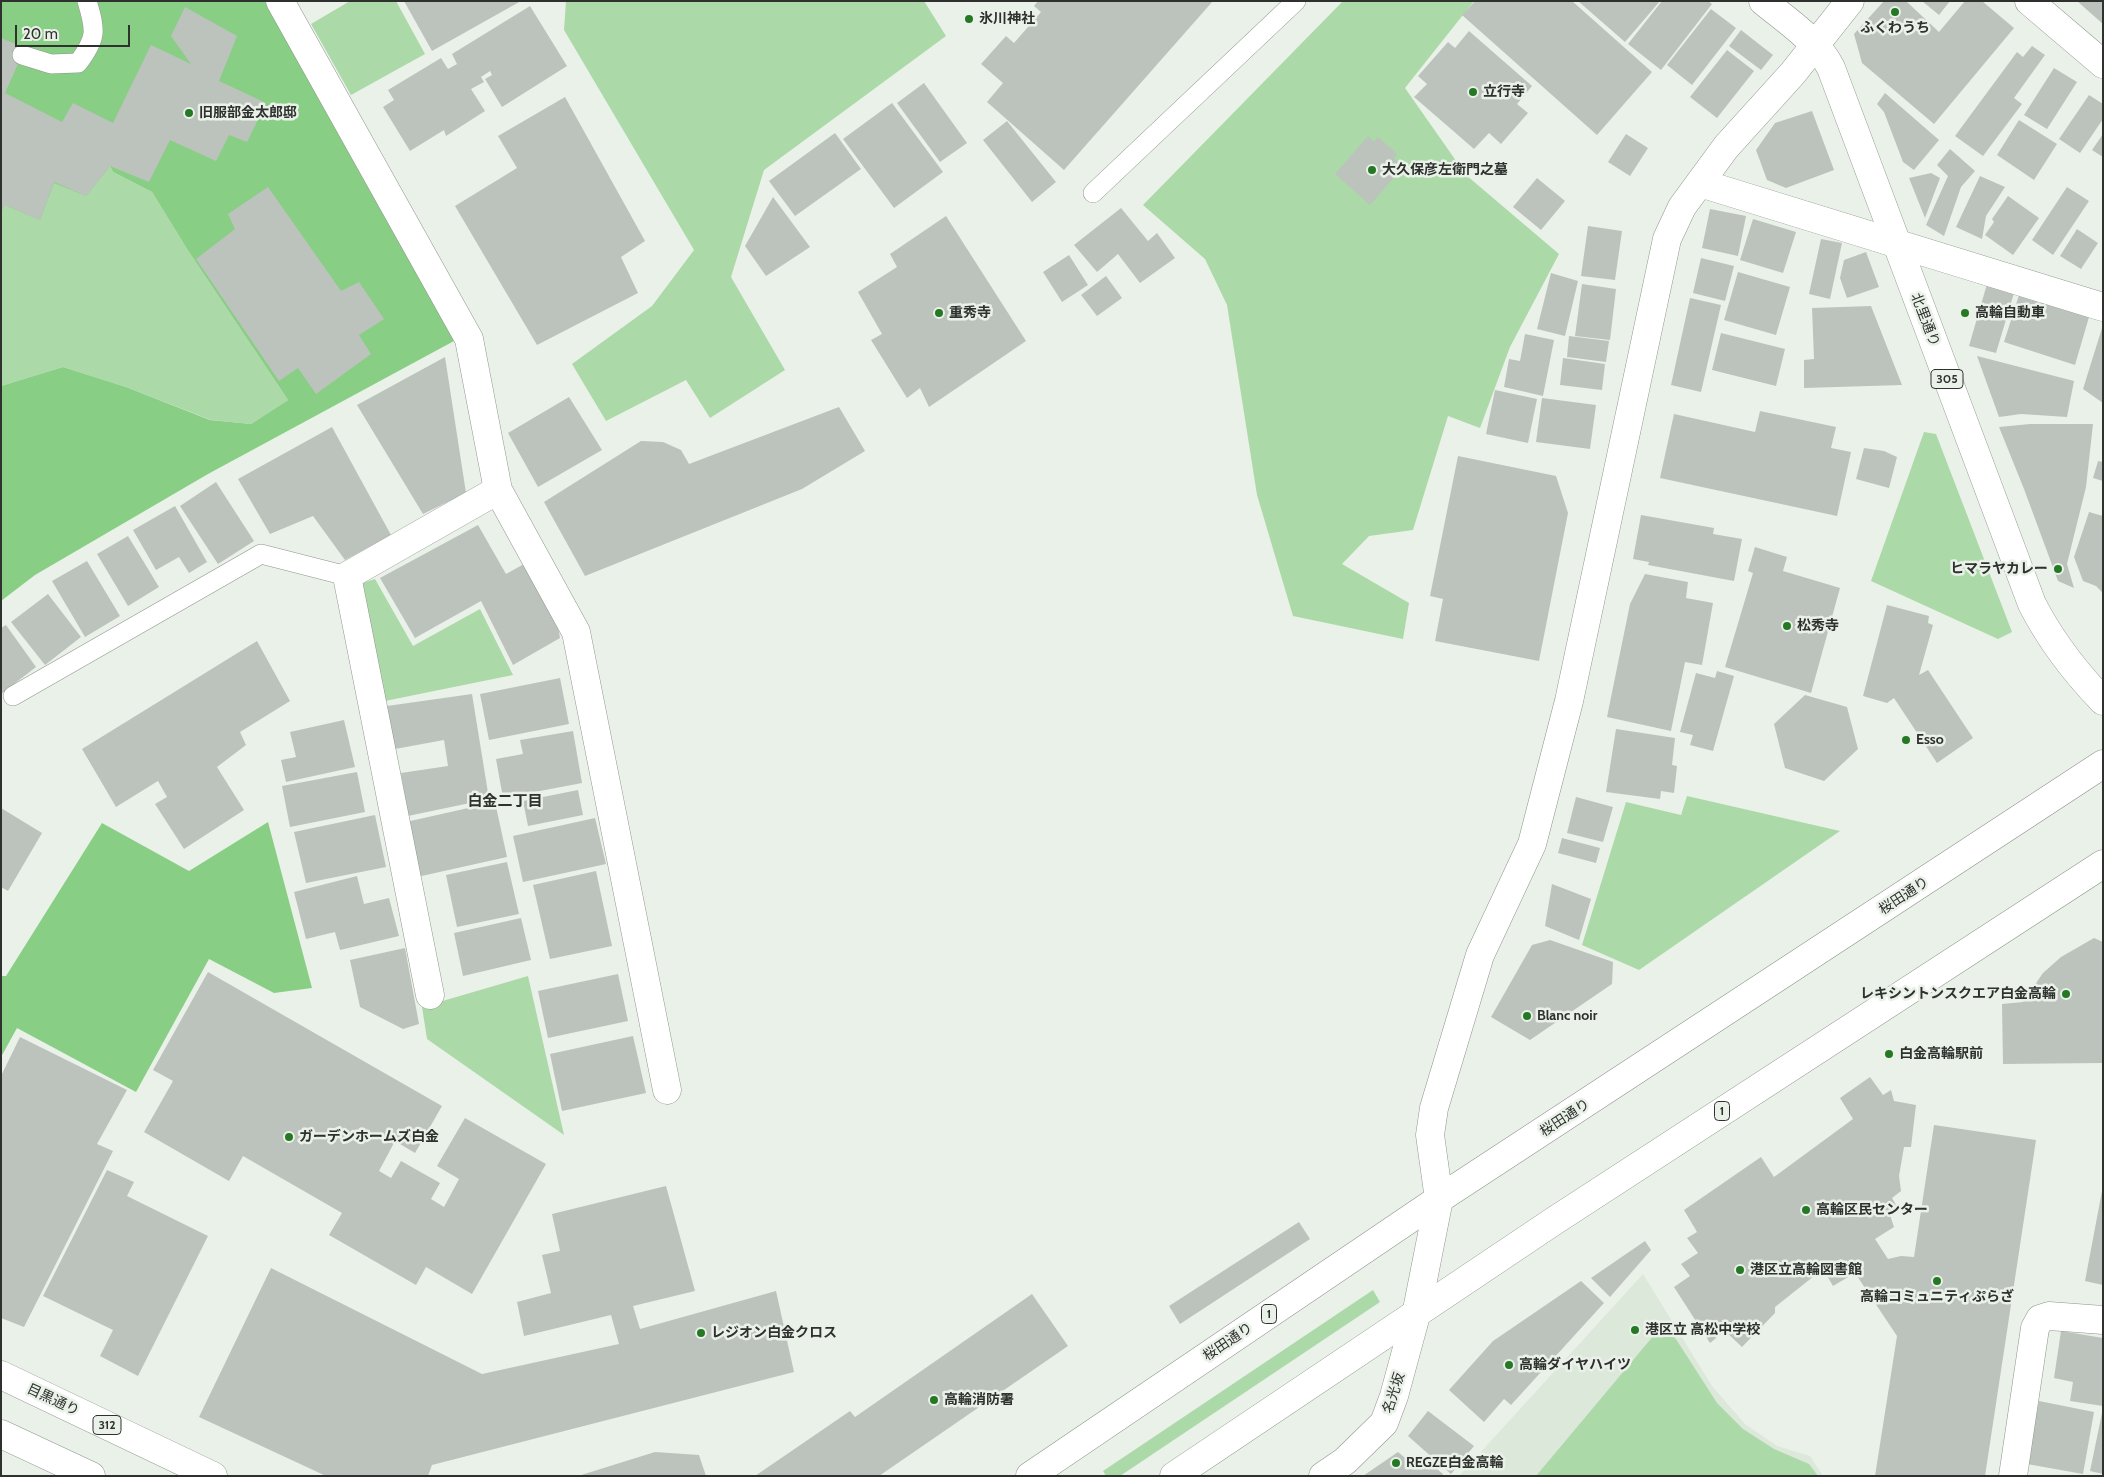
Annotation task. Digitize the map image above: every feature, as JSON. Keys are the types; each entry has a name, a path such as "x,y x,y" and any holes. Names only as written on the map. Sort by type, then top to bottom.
{"main road":[{"path":"280,1 470,339 498,490 576,632 667,1090"},
{"name":"北里通り","path":"1763,1 1814,45 1825,57 1831,68 2032,604 2047,633 2064,657 2103,700"},
{"name":"名光坂","path":"1323,1476 1346,1461 1384,1423 1394,1396 1416,1315 1439,1200 1430,1135 1434,1108 1480,956 1532,844 1569,701 1667,239 1682,208 1726,147 1792,73 1850,1"},
{"path":"2029,1 2103,64"},
{"path":"1700,183 2103,307"},
{"path":"430,995 347,576 498,490"},
{"name":"桜田通り","path":"1030,1476 1439,1200 2103,764"},
{"name":"1","path":"1174,1476 1562,1216 2103,864"},
{"path":"2013,1476 2035,1328 2040,1319 2049,1316 2103,1320"},
{"name":"目黒通り","path":"1,1375 213,1476"},
{"path":"1,1434 91,1476"}],"lane":[{"path":"22,55 51,64 78,63 91,45 93,22 87,1"},
{"path":"1093,193 1296,1"},
{"path":"12,696 261,554 347,576"}],"shaded area":[{"name":"港区立 高松中学校","path":"1643,1274 1712,1386 1745,1424 1777,1446 1810,1456 1823,1476 1459,1476"}],"green space":[{"path":"1,1 268,1 454,341 208,474 35,575 1,601 1,386 63,367 126,387 210,420 251,424 288,400 187,249 152,192 113,172 110,166 86,196 54,183 40,220 5,205 1,213"},
{"path":"350,1 396,1 425,54 351,95 311,24"},
{"path":"566,1 924,1 946,36 764,170 731,277 785,370 710,418 686,380 606,421 572,364 652,306 694,250 564,30"},
{"path":"1343,1 1474,1 1405,88 1466,175 1559,254 1510,347 1480,428 1448,416 1413,530 1369,536 1342,564 1409,603 1403,639 1293,616 1257,495 1227,305 1205,259 1143,205"},
{"path":"110,166 113,172 152,192 187,249 288,400 251,424 211,420 126,387 63,367 1,386 1,213 5,205 54,182"},
{"path":"1924,432 1936,434 2012,632 1998,639 1871,581"},
{"path":"375,579 413,646 480,609 513,675 380,702 359,584"},
{"path":"1687,796 1840,831 1639,970 1582,945 1626,802 1681,815"},
{"path":"268,822 312,988 274,993 209,959 136,1092 17,1028 1,1057 1,976 6,976 102,823 189,871"},
{"path":"528,976 564,1135 427,1039 422,1007"},
{"path":"1373,1290 1380,1302 1120,1476 1106,1476 1103,1471"},
{"path":"1665,1322 1717,1403 1743,1429 1774,1449 1809,1464 1818,1476 1536,1476"}],"building":[{"path":"404,1 521,1 432,51"},
{"path":"1038,1 1213,1 1064,170 987,102 1003,83 981,64 1006,36 1014,43 1041,12 1034,6"},
{"path":"1475,1 1572,1 1652,72 1597,135 1462,15"},
{"path":"1578,1 1660,1 1625,42"},
{"path":"1662,1 1708,1 1712,4 1661,70 1628,44"},
{"path":"1884,1 1906,1 1939,32 1965,1 1982,1 2014,28 1934,124 1862,63 1854,34"},
{"path":"1922,1 1950,1 1939,15"},
{"path":"2077,1 2103,1 2103,24"},
{"path":"530,6 567,66 502,107 485,79 492,75 490,71 481,77 484,82 471,89 485,111 446,136 444,130 410,151 383,107 394,100 388,90 441,58 448,69 457,64 452,54"},
{"name":"旧服部金太郎邸","path":"185,7 237,36 219,81 266,103 247,142 229,135 216,161 170,140 149,182 110,166 86,196 54,182 40,220 5,205 1,213 1,38 25,48 5,93 62,122 73,103 113,123 151,45 191,64 171,36"},
{"path":"1711,9 1736,28 1692,85 1667,65"},
{"path":"1741,30 1773,55 1761,70 1729,46"},
{"name":"立行寺","path":"1469,31 1532,86 1517,104 1528,113 1501,144 1489,133 1474,149 1414,97 1427,84 1418,76 1448,42 1455,48"},
{"path":"2032,46 2045,55 2014,98 2022,104 1983,156 1955,136 2017,52 2023,57"},
{"path":"1727,50 1754,71 1717,118 1690,97"},
{"path":"2054,68 2077,82 2047,129 2024,115"},
{"path":"924,83 967,143 940,162 897,103"},
{"path":"1885,93 1939,140 1914,170 1903,162 1884,112 1877,104"},
{"path":"2089,95 2103,104 2103,119 2080,153 2059,139"},
{"path":"565,97 645,241 621,257 638,293 537,345 455,206 517,168 498,136"},
{"path":"892,103 943,172 894,208 843,139"},
{"path":"1812,111 1834,170 1786,188 1767,180 1756,150 1775,123"},
{"path":"2019,120 2057,144 2034,180 1997,155"},
{"path":"1007,121 1056,182 1032,202 983,140"},
{"path":"835,133 861,169 795,216 769,181"},
{"path":"1626,134 1648,148 1630,176 1608,162"},
{"path":"2103,134 2103,157 2092,150"},
{"path":"1368,136 1374,142 1378,137 1397,154 1394,159 1403,167 1370,205 1335,174"},
{"path":"1950,149 1975,171 1961,187 1944,236 1926,225 1948,176 1937,165"},
{"path":"1931,173 1940,178 1925,218 1909,178"},
{"path":"1980,176 2005,187 1986,216 1982,239 1956,227"},
{"path":"1537,178 1565,201 1541,230 1513,207"},
{"path":"268,187 341,291 359,282 384,319 359,335 371,354 316,394 298,368 279,381 196,259 235,229 228,214"},
{"path":"2067,187 2089,201 2053,255 2032,240"},
{"path":"2008,196 2039,218 2013,255 1985,235 1994,222 1992,219"},
{"path":"773,197 810,247 766,276 745,246"},
{"path":"1121,208 1148,241 1157,233 1175,258 1140,283 1118,254 1097,272 1074,245"},
{"path":"1710,209 1746,216 1738,256 1702,248"},
{"name":"重秀寺","path":"946,216 1026,341 929,407 920,388 907,398 871,340 882,334 858,292 897,267 890,254"},
{"path":"1753,219 1796,232 1783,273 1740,260"},
{"path":"1588,226 1622,231 1615,280 1581,276"},
{"path":"2077,229 2098,243 2081,269 2060,256"},
{"path":"1821,239 1842,243 1830,299 1809,294"},
{"path":"1866,252 1879,287 1847,298 1840,278 1844,260"},
{"path":"1069,255 1088,285 1062,302 1043,272"},
{"path":"1701,258 1734,266 1725,301 1693,293"},
{"path":"1738,272 1790,287 1776,335 1724,320"},
{"path":"1551,273 1578,281 1565,336 1537,329"},
{"path":"1106,276 1122,298 1097,316 1081,295"},
{"path":"1582,284 1616,289 1610,340 1575,336"},
{"path":"1987,284 2014,293 1996,353 1969,346"},
{"path":"2019,295 2089,317 2075,365 2004,342"},
{"path":"1690,298 1721,305 1701,392 1671,385"},
{"path":"1871,306 1902,385 1804,388 1804,360 1814,359 1812,308"},
{"path":"2103,328 2103,403 2083,389"},
{"path":"1721,333 1785,349 1776,386 1712,370"},
{"path":"1525,334 1554,340 1543,396 1504,387 1509,359 1520,361"},
{"path":"1569,336 1609,341 1606,362 1567,357"},
{"path":"1977,356 2074,381 2067,417 2021,414 1999,417"},
{"path":"445,357 466,493 423,514 357,405"},
{"path":"1563,358 1605,364 1602,390 1560,385"},
{"path":"1495,390 1537,399 1528,443 1486,434"},
{"path":"569,397 602,450 538,487 508,433"},
{"path":"1542,398 1596,405 1590,449 1536,442"},
{"path":"839,407 865,451 802,489 585,576 544,502 641,441 663,442 681,450 689,464"},
{"path":"1760,411 1836,427 1831,448 1851,452 1837,516 1660,478 1674,414 1755,432"},
{"path":"2030,424 2093,424 2086,487 2067,564 2074,588 2058,581 1999,427"},
{"path":"332,427 391,535 345,560 313,516 270,534 238,479"},
{"path":"1864,448 1884,451 1897,457 1889,488 1856,479"},
{"path":"1458,456 1556,476 1568,513 1539,661 1435,641 1443,599 1430,596"},
{"path":"2098,461 2103,462 2103,481 2093,478"},
{"path":"216,482 254,541 218,564 180,506"},
{"path":"175,506 207,562 189,573 179,557 156,570 133,530"},
{"path":"2089,512 2103,516 2103,593 2096,586 2083,581 2074,557"},
{"path":"1641,515 1714,528 1713,534 1742,539 1734,581 1648,565 1649,562 1633,559"},
{"path":"478,525 506,574 524,564 556,616 560,638 513,665 481,601 415,638 380,578"},
{"path":"128,536 159,587 128,606 97,554"},
{"path":"1755,547 1787,557 1783,571 1840,588 1811,693 1725,667 1753,573 1748,571"},
{"path":"87,561 120,616 85,637 52,581"},
{"path":"1645,574 1688,582 1686,598 1713,603 1702,665 1685,662 1671,731 1607,717 1630,604"},
{"path":"48,594 81,637 45,665 11,622"},
{"path":"1887,605 1929,616 1928,623 1933,625 1919,675 1928,670 1973,738 1937,763 1894,698 1887,703 1863,696"},
{"path":"6,625 36,667 1,694 1,628"},
{"path":"257,641 290,701 240,732 246,745 217,767 244,810 184,849 155,804 167,797 158,781 116,807 82,749"},
{"path":"1717,671 1734,676 1713,751 1690,745 1693,735 1680,732 1696,673 1715,678"},
{"path":"560,678 569,724 489,740 480,694"},
{"path":"472,694 489,799 408,816 401,773 448,766 444,740 395,749 387,706"},
{"path":"1805,695 1847,707 1858,749 1824,781 1785,768 1774,724"},
{"path":"344,720 355,767 286,782 281,760 296,757 290,732"},
{"path":"1616,729 1675,738 1672,765 1677,766 1674,793 1661,791 1660,799 1606,792"},
{"path":"573,731 582,783 503,798 496,759 523,754 520,740"},
{"path":"357,772 365,812 290,827 282,786"},
{"path":"578,790 583,815 528,826 523,801"},
{"path":"1576,797 1613,807 1603,842 1567,833"},
{"path":"495,802 507,857 417,877 406,822"},
{"path":"1,808 42,833 8,891 1,887"},
{"path":"375,815 386,867 306,883 294,832"},
{"path":"595,818 606,864 523,882 513,836"},
{"path":"1562,838 1600,848 1596,863 1558,853"},
{"path":"507,862 519,914 457,927 446,875"},
{"path":"596,871 612,946 550,959 533,885"},
{"path":"357,876 364,904 389,898 399,936 340,950 335,932 306,939 294,892"},
{"path":"1552,884 1591,899 1579,940 1545,926"},
{"path":"521,918 531,960 463,976 454,933"},
{"name":"レキシントンスクエア白金高輪","path":"2094,938 2103,942 2103,1063 2003,1064 2002,1004 2023,1002 2043,973 2061,957"},
{"path":"1550,940 1613,962 1612,984 1530,1040 1491,1017 1532,945"},
{"path":"405,948 419,1024 403,1029 360,1007 350,960"},
{"name":"ガーデンホームズ白金","path":"208,972 442,1106 415,1153 395,1141 379,1171 391,1178 401,1161 440,1183 431,1199 444,1207 459,1179 437,1166 465,1118 546,1164 472,1294 426,1267 416,1285 329,1235 342,1213 243,1156 229,1181 144,1132 173,1081 153,1070"},
{"path":"618,974 628,1021 548,1038 538,991"},
{"path":"633,1036 646,1093 562,1111 550,1054"},
{"path":"20,1037 127,1090 97,1144 113,1151 24,1327 1,1318 1,1076"},
{"name":"高輪コミュニティぷらざ","path":"1870,1077 1883,1095 1891,1090 1894,1101 1916,1105 1911,1147 1904,1147 1899,1176 1901,1191 1892,1198 1899,1210 1890,1215 1894,1227 1875,1239 1888,1259 1901,1256 1914,1257 1934,1125 2036,1140 1985,1476 1875,1476 1897,1336 1855,1273 1833,1286 1823,1269 1775,1307 1775,1313 1742,1347 1725,1331 1710,1343 1674,1287 1690,1276 1681,1264 1698,1253 1687,1238 1697,1232 1684,1210 1761,1157 1774,1177 1853,1119 1840,1098"},
{"path":"107,1170 134,1182 127,1196 208,1236 138,1376 100,1356 113,1330 43,1296"},
{"name":"レジオン白金クロス","path":"666,1186 695,1291 633,1306 640,1329 776,1291 794,1372 432,1465 428,1476 326,1476 199,1417 271,1268 482,1374 619,1344 611,1315 524,1336 517,1302 551,1293 542,1255 560,1251 552,1214"},
{"path":"2103,1191 2103,1285 2085,1281"},
{"path":"1299,1222 1310,1239 1180,1324 1169,1306"},
{"path":"1645,1241 1651,1250 1610,1297 1591,1278"},
{"name":"高輪ダイヤハイツ","path":"1581,1281 1604,1303 1511,1405 1504,1399 1484,1422 1449,1390 1493,1341"},
{"path":"1032,1294 1068,1346 879,1476 755,1476 850,1411 855,1417"},
{"path":"2061,1331 2103,1338 2103,1406 2070,1401 2073,1382 2054,1378"},
{"path":"2039,1401 2094,1412 2083,1474 2027,1464"},
{"path":"1428,1411 1474,1446 1451,1474 1408,1436"},
{"path":"2103,1413 2103,1474 2090,1471"},
{"path":"655,1452 699,1455 706,1476 578,1476"},
{"name":"REGZE白金高輪","path":"1398,1452 1417,1468 1425,1459 1443,1474 1442,1476 1363,1476"}],"place":[{"name":"ふくわうち","path":"1895,12"},
{"name":"氷川神社","path":"969,19"},
{"name":"立行寺","path":"1473,92"},
{"name":"旧服部金太郎邸","path":"189,113"},
{"name":"大久保彦左衛門之墓","path":"1372,170"},
{"name":"重秀寺","path":"939,313"},
{"name":"高輪自動車","path":"1965,313"},
{"name":"ヒマラヤカレー","path":"2058,569"},
{"name":"松秀寺","path":"1787,626"},
{"name":"Esso","path":"1906,740"},
{"name":"レキシントンスクエア白金高輪","path":"2066,994"},
{"name":"Blanc noir","path":"1527,1016"},
{"name":"白金高輪駅前","path":"1889,1054"},
{"name":"ガーデンホームズ白金","path":"289,1137"},
{"name":"高輪区民センター","path":"1806,1210"},
{"name":"港区立高輪図書館","path":"1740,1270"},
{"name":"高輪コミュニティぷらざ","path":"1937,1281"},
{"name":"港区立 高松中学校","path":"1635,1330"},
{"name":"レジオン白金クロス","path":"701,1333"},
{"name":"高輪ダイヤハイツ","path":"1509,1365"},
{"name":"高輪消防署","path":"934,1400"},
{"name":"REGZE白金高輪","path":"1396,1463"}],"district":[{"name":"白金二丁目","path":"505,802"}]}
